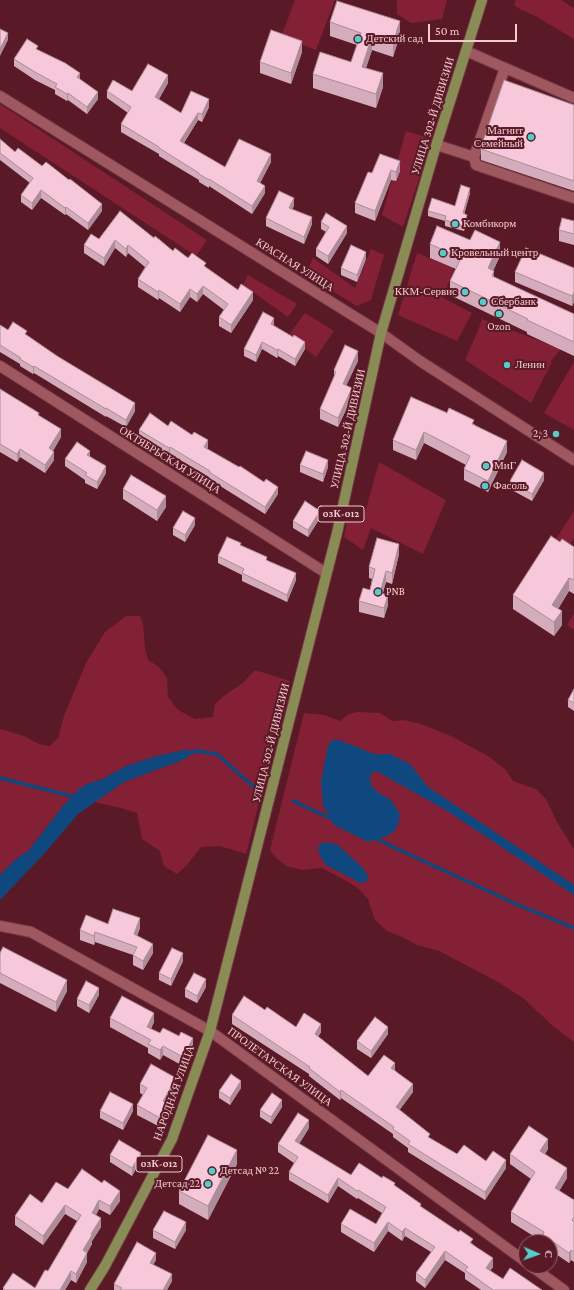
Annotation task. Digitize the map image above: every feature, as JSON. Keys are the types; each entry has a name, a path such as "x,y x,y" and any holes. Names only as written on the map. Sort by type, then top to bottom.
{"main road":[{"name":"УЛИЦА 302-Й ДИВИЗИИ","path":"210,1031 337,533 382,333 437,145 482,0"},
{"name":"НАРОДНАЯ УЛИЦА","path":"90,1290 105,1266 172,1139 210,1031"}],"street":[{"path":"466,51 574,98"},
{"path":"505,68 474,157 476,165 574,198"},
{"name":"КРАСНАЯ УЛИЦА","path":"0,96 382,333 420,361 574,460"},
{"path":"437,145 474,157"},
{"name":"ОКТЯБРЬСКАЯ УЛИЦА","path":"0,366 326,573"},
{"name":"ПРОЛЕТАРСКАЯ УЛИЦА","path":"0,926 31,932 210,1031 518,1256"},
{"path":"542,1274 564,1290"}],"shaded area":[{"path":"295,0 335,0 316,50 281,37"},
{"path":"397,0 447,0 442,19 411,23 397,14"},
{"path":"516,0 561,0 574,8 574,39 537,17 518,8 514,5"},
{"path":"0,104 207,240 196,256 0,128"},
{"path":"406,131 432,139 403,227 382,215"},
{"path":"371,249 384,255 371,300 357,306 305,275 313,258 355,288"},
{"path":"417,253 454,268 443,298 472,313 457,341 398,315"},
{"path":"248,275 297,304 288,317 243,285"},
{"path":"305,313 334,331 316,357 288,336"},
{"path":"482,319 561,349 551,361 552,362 531,403 465,360"},
{"path":"574,362 574,430 544,413"},
{"path":"379,462 446,500 423,554 371,528 363,550 344,537 349,512 364,516"},
{"path":"574,511 574,538 569,546 556,539"},
{"path":"574,613 574,630 567,625"},
{"path":"126,616 140,616 143,624 145,648 148,660 159,667 167,678 168,697 178,710 195,719 213,717 215,704 244,682 255,670 290,681 246,854 220,846 201,847 187,865 177,874 164,866 160,851 142,839 137,813 94,802 124,782 180,761 187,757 189,749 157,756 126,766 103,779 87,784 63,806 28,851 16,859 0,875 0,729 24,736 39,744 50,746 58,738 64,716 86,663 105,632"},
{"path":"358,712 380,713 392,721 404,720 421,724 451,736 488,756 506,770 513,781 536,789 546,799 558,824 574,849 574,1042 553,1026 523,998 498,982 439,951 417,945 387,931 375,920 368,899 360,890 350,883 322,868 302,870 286,866 276,858 270,850 304,713 324,715 340,721 349,714"}],"water":[{"path":"332,740 339,740 374,754 390,754 410,764 428,787 574,885 574,895 444,809 376,771 370,775 371,786 391,800 400,814 398,825 394,831 387,836 368,842 334,825 323,806 321,781 328,746"},
{"path":"189,749 188,757 124,782 78,814 44,854 0,900 0,875 16,859 28,851 63,806 79,789 87,784 103,779 126,766 157,756"},
{"path":"323,842 338,845 362,867 368,876 367,881 361,883 326,865 320,856 318,847"}],"building":[{"path":"337,1 400,21 393,43 372,36 362,67 383,73 376,94 313,74 320,52 351,62 361,33 330,22"},
{"path":"0,29 8,33 0,49"},
{"path":"271,30 302,41 291,73 260,62"},
{"path":"27,39 38,46 36,49 65,63 80,73 77,77 98,92 87,107 68,93 67,94 55,87 57,84 14,59"},
{"path":"148,64 168,75 155,97 181,113 191,91 209,99 202,114 198,113 180,141 225,167 239,139 271,154 257,181 265,186 252,206 121,124 131,107 107,91 113,80 132,91"},
{"name":"Магнит Семейный","path":"504,80 574,105 574,181 481,149"},
{"path":"0,139 15,152 18,148 42,166 46,162 102,204 88,223 41,190 32,203 21,195 33,178 0,153"},
{"path":"380,154 400,161 396,172 391,170 375,211 355,203 368,172 372,173"},
{"path":"461,185 470,188 463,213 467,215 464,226 445,220 446,216 428,211 432,198 455,206"},
{"path":"279,191 294,198 289,208 312,217 304,237 266,218"},
{"path":"120,211 173,251 175,248 188,258 192,253 206,263 204,266 238,290 241,284 253,292 231,325 219,317 228,304 203,286 197,294 190,289 180,304 159,290 158,292 138,279 149,262 128,245 126,249 115,240 104,258 84,245 91,234 99,239"},
{"path":"326,213 347,226 328,256 316,249 329,227 321,222"},
{"path":"562,218 574,221 574,234 559,230"},
{"path":"437,226 470,240 475,230 500,242 488,268 494,271 492,276 574,314 574,342 450,281 461,258 430,244"},
{"path":"351,245 366,252 357,275 341,268"},
{"path":"526,248 574,268 574,292 572,296 515,272"},
{"path":"263,312 274,318 271,324 305,342 295,359 262,342 256,355 244,349"},
{"path":"13,322 27,331 25,334 57,356 135,403 126,420 34,366 33,367 0,345 0,325 8,330"},
{"path":"345,345 358,351 343,384 352,388 338,418 320,409 336,372 334,370"},
{"path":"0,389 39,413 38,415 61,429 49,448 54,452 45,465 20,449 17,454 0,444"},
{"path":"411,397 447,413 449,408 474,420 472,424 507,441 488,481 464,469 470,456 424,432 416,450 393,440"},
{"path":"150,413 168,426 171,421 192,435 194,432 208,440 204,447 239,467 240,466 264,482 266,479 278,487 265,507 209,472 210,471 139,430"},
{"path":"77,442 90,451 87,455 106,466 97,482 85,475 87,473 65,459"},
{"path":"306,451 328,460 323,474 300,465"},
{"path":"522,460 544,473 532,494 510,481"},
{"path":"131,475 166,496 157,510 123,489"},
{"path":"305,501 320,511 308,530 293,521"},
{"path":"183,511 195,518 185,535 173,528"},
{"path":"551,536 560,542 562,539 574,547 574,580 569,578 552,605 562,611 554,622 513,595"},
{"path":"227,537 241,543 240,545 267,557 266,560 296,573 287,595 242,573 244,569 218,556"},
{"path":"377,538 399,544 392,573 386,571 380,593 388,595 384,608 359,601 363,588 370,590 375,569 369,567"},
{"path":"574,689 574,703 568,700"},
{"path":"113,909 140,918 134,934 153,944 143,961 133,955 137,947 95,932 94,936 80,930 86,915 108,924"},
{"path":"3,947 67,980 56,1002 0,973 0,953"},
{"path":"172,948 183,953 171,979 159,973"},
{"path":"194,973 206,979 197,996 185,989"},
{"path":"86,981 99,988 89,1005 77,999"},
{"path":"122,996 154,1013 147,1027 160,1033 163,1028 179,1036 181,1032 193,1038 183,1057 163,1046 160,1050 148,1044 151,1040 110,1018"},
{"path":"244,996 265,1010 267,1007 296,1027 304,1013 321,1024 315,1034 368,1076 384,1055 395,1063 391,1068 413,1084 396,1107 430,1134 428,1137 457,1154 464,1145 486,1161 493,1151 506,1160 485,1192 408,1144 410,1141 393,1129 394,1127 341,1090 340,1092 309,1068 310,1067 232,1015"},
{"path":"375,1017 388,1027 371,1051 357,1041"},
{"path":"151,1064 176,1078 163,1101 168,1104 160,1118 137,1105 147,1088 140,1084"},
{"path":"231,1074 241,1081 230,1098 219,1091"},
{"path":"110,1092 133,1104 123,1123 100,1111"},
{"path":"272,1093 282,1100 271,1117 260,1110"},
{"path":"298,1113 309,1120 295,1141 351,1175 359,1163 382,1178 383,1176 395,1183 394,1185 421,1204 420,1206 459,1232 460,1230 473,1239 470,1243 493,1258 486,1268 503,1279 510,1268 542,1290 493,1290 465,1270 468,1267 445,1251 425,1280 416,1273 435,1247 405,1228 402,1232 388,1222 374,1243 341,1224 350,1209 376,1224 386,1207 358,1190 357,1191 338,1178 328,1195 289,1172 298,1157 278,1144"},
{"path":"529,1126 548,1139 540,1151 567,1168 555,1188 574,1200 574,1217 572,1220 574,1222 574,1252 571,1250 569,1253 558,1245 558,1234 543,1234 544,1232 511,1212 535,1172 510,1154"},
{"name":"Детсад 22","path":"208,1135 237,1150 208,1206 179,1191"},
{"path":"119,1140 141,1153 132,1168 110,1155"},
{"path":"82,1169 102,1183 104,1180 120,1191 110,1206 99,1200 92,1213 101,1218 83,1250 87,1253 76,1274 71,1271 60,1290 5,1290 3,1288 13,1273 35,1288 45,1270 48,1271 81,1215 65,1205 43,1236 15,1216 30,1194 42,1203 56,1182 68,1189"},
{"path":"164,1211 186,1222 175,1242 153,1230"},
{"path":"137,1242 156,1253 150,1263 172,1274 163,1290 120,1290 122,1288 114,1284"}],"waterway":[{"path":"185,755 196,751 217,754 254,787"},
{"path":"0,778 75,797"},
{"path":"293,801 334,820"},
{"path":"372,837 516,904 574,928"}],"place":[{"name":"Детский сад","path":"358,39"},
{"name":"Магнит Семейный","path":"531,137"},
{"name":"Комбикорм","path":"455,224"},
{"name":"Кровельный центр","path":"443,253"},
{"name":"ККМ-Сервис","path":"465,292"},
{"name":"Сбербанк","path":"483,302"},
{"name":"Ozon","path":"499,314"},
{"name":"Ленин","path":"507,365"},
{"name":"2, 3","path":"556,434"},
{"name":"МиГ","path":"486,466"},
{"name":"Фасоль","path":"485,486"},
{"name":"PNB","path":"378,592"},
{"name":"Детсад № 22","path":"212,1171"},
{"name":"Детсад 22","path":"208,1184"}]}
